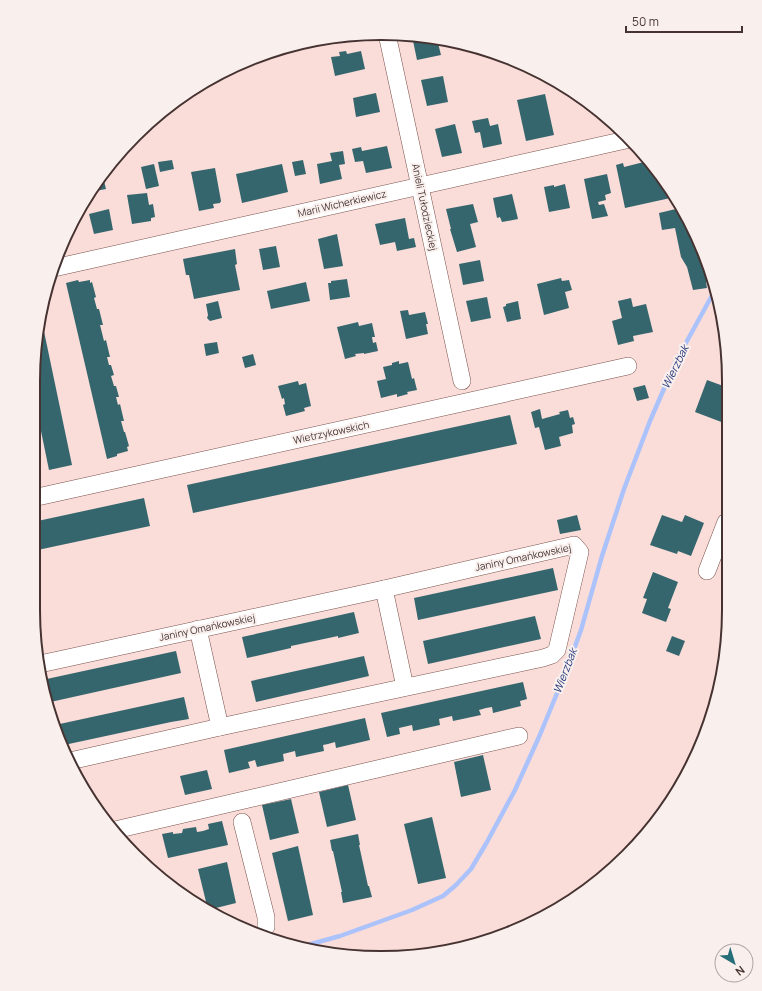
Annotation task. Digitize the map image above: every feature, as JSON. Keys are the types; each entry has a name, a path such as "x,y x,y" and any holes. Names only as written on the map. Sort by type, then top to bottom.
{"street":[{"name":"Anieli Tułodzieckiej","path":"388,40 462,381"},
{"name":"Marii Wicherkiewicz","path":"60,267 623,141"},
{"name":"Wietrzykowskich","path":"40,496 628,366"},
{"path":"707,571 722,532"},
{"name":"Janiny Omańkowskiej","path":"44,663 384,589 574,545 580,552 557,650 552,655 220,726 75,760"},
{"path":"384,589 405,687"},
{"path":"198,629 220,726"},
{"path":"120,829 519,736"},
{"path":"242,822 266,917 266,927"}],"building":[{"path":"413,42 439,45 441,55 417,60"},
{"path":"346,51 347,54 361,51 365,69 335,76 331,57 340,56 339,52"},
{"path":"443,76 448,102 427,106 421,80"},
{"path":"376,93 380,112 356,117 353,98"},
{"path":"545,94 554,135 526,141 517,100"},
{"path":"488,118 490,126 498,124 502,144 483,148 480,132 475,133 472,121"},
{"path":"455,124 462,153 442,157 435,129"},
{"path":"387,146 392,168 366,173 363,161 355,162 352,149 361,147 362,151"},
{"path":"343,151 345,164 339,165 342,179 320,184 317,164 332,161 330,153"},
{"path":"172,160 174,169 160,172 158,162"},
{"path":"303,160 306,174 295,176 292,162"},
{"path":"643,162 652,173 669,198 625,208 616,165 623,163 624,167"},
{"path":"154,164 159,186 146,189 141,167"},
{"path":"282,164 288,192 242,203 236,174"},
{"path":"215,168 221,201 220,203 213,204 214,208 199,211 191,172"},
{"path":"607,174 611,193 605,195 606,200 598,202 599,205 604,204 608,216 592,219 584,179"},
{"path":"104,182 106,189 98,190"},
{"path":"565,184 570,208 549,212 544,187 554,185 554,187"},
{"path":"147,193 149,205 153,204 155,217 151,218 151,221 132,224 127,195"},
{"path":"512,194 518,219 502,222 500,217 497,218 493,198"},
{"path":"473,204 478,222 470,224 476,247 457,252 446,209"},
{"path":"109,209 113,230 94,234 89,214"},
{"path":"675,209 687,230 696,251 704,271 707,288 693,290 687,267 681,257 675,228 662,230 659,213"},
{"path":"405,218 409,239 414,238 416,247 397,251 395,242 380,245 375,224"},
{"path":"337,234 343,266 324,269 318,239"},
{"path":"276,246 280,267 263,270 259,249"},
{"path":"235,249 237,264 235,265 240,290 194,299 189,275 186,275 183,259"},
{"path":"480,260 484,281 463,285 459,264"},
{"path":"561,278 562,281 569,280 572,290 565,292 569,308 544,315 537,284"},
{"path":"347,279 350,297 330,300 328,283 331,283 331,281"},
{"path":"78,280 79,282 90,280 90,283 92,282 96,297 94,298 97,309 99,309 103,325 100,325 104,341 106,340 110,357 107,357 114,375 111,376 114,386 116,386 119,397 116,397 118,405 120,404 124,421 121,421 129,446 127,447 128,451 107,459 66,283"},
{"path":"306,282 310,301 271,309 267,291"},
{"path":"487,297 491,318 471,322 466,301"},
{"path":"631,298 633,307 646,304 653,332 633,336 634,341 618,345 612,321 622,318 618,301"},
{"path":"218,301 222,318 210,321 207,318 208,315 206,304"},
{"path":"518,301 521,319 507,322 503,307 506,306 506,304"},
{"path":"408,310 409,315 425,312 428,324 426,324 428,334 406,339 400,311"},
{"path":"358,322 359,326 372,323 375,337 372,337 373,343 376,342 378,351 355,354 356,356 345,359 337,327"},
{"path":"44,331 72,465 49,470 40,426 40,381"},
{"path":"217,342 219,353 206,356 204,344"},
{"path":"253,354 256,365 245,368 242,357"},
{"path":"399,361 399,364 408,362 412,379 414,378 417,390 407,392 408,394 397,397 397,394 381,398 377,381 386,379 383,367 392,365 392,363"},
{"path":"707,380 722,386 722,422 695,412"},
{"path":"298,381 299,385 306,383 311,406 304,408 305,411 286,416 283,405 285,404 284,398 282,399 278,386"},
{"path":"645,385 649,398 637,401 633,388"},
{"path":"540,409 542,419 568,410 570,418 573,417 575,424 572,425 573,433 559,437 561,446 545,450 539,427 535,428 531,412"},
{"path":"510,415 517,444 193,513 187,485"},
{"path":"144,498 150,526 40,550 40,520"},
{"path":"577,515 581,530 560,534 557,520"},
{"path":"662,515 682,522 685,515 704,523 691,556 678,551 677,554 650,545"},
{"path":"553,568 558,590 418,620 414,598"},
{"path":"653,572 678,582 668,608 671,609 666,622 642,613 647,599 643,598"},
{"path":"354,612 359,633 291,646 291,648 247,658 242,637"},
{"path":"535,616 541,639 428,664 423,641"},
{"path":"672,636 685,641 679,656 666,651"},
{"path":"176,651 181,673 53,701 47,679"},
{"path":"364,656 369,676 256,702 251,681"},
{"path":"523,682 527,699 520,701 521,706 493,713 492,707 486,708 479,710 481,715 453,721 452,716 439,719 440,725 413,731 412,725 399,728 400,734 387,737 381,713"},
{"path":"184,697 189,719 68,744 60,724"},
{"path":"365,718 370,740 336,748 335,742 323,745 324,751 296,757 295,751 283,754 284,761 257,767 255,760 248,762 250,768 229,773 224,750"},
{"path":"483,755 491,790 461,797 454,762"},
{"path":"207,770 212,789 185,795 180,776"},
{"path":"348,785 356,820 327,827 319,792"},
{"path":"291,799 299,833 270,840 262,805"},
{"path":"432,817 446,878 418,884 404,824"},
{"path":"222,821 228,845 168,858 162,834 173,832 173,834 182,833 183,829 196,827 197,832 203,831 209,829 208,824"},
{"path":"358,834 368,886 372,897 343,903 342,892 330,840"},
{"path":"298,846 313,915 288,921 272,853"},
{"path":"227,862 236,903 216,908 206,903 198,869"}],"waterway":[{"name":"Wierzbak","path":"312,944 340,936 412,910 443,896 471,869 515,790 539,737 581,630 602,556 624,489 650,421 676,361 711,297"}]}
